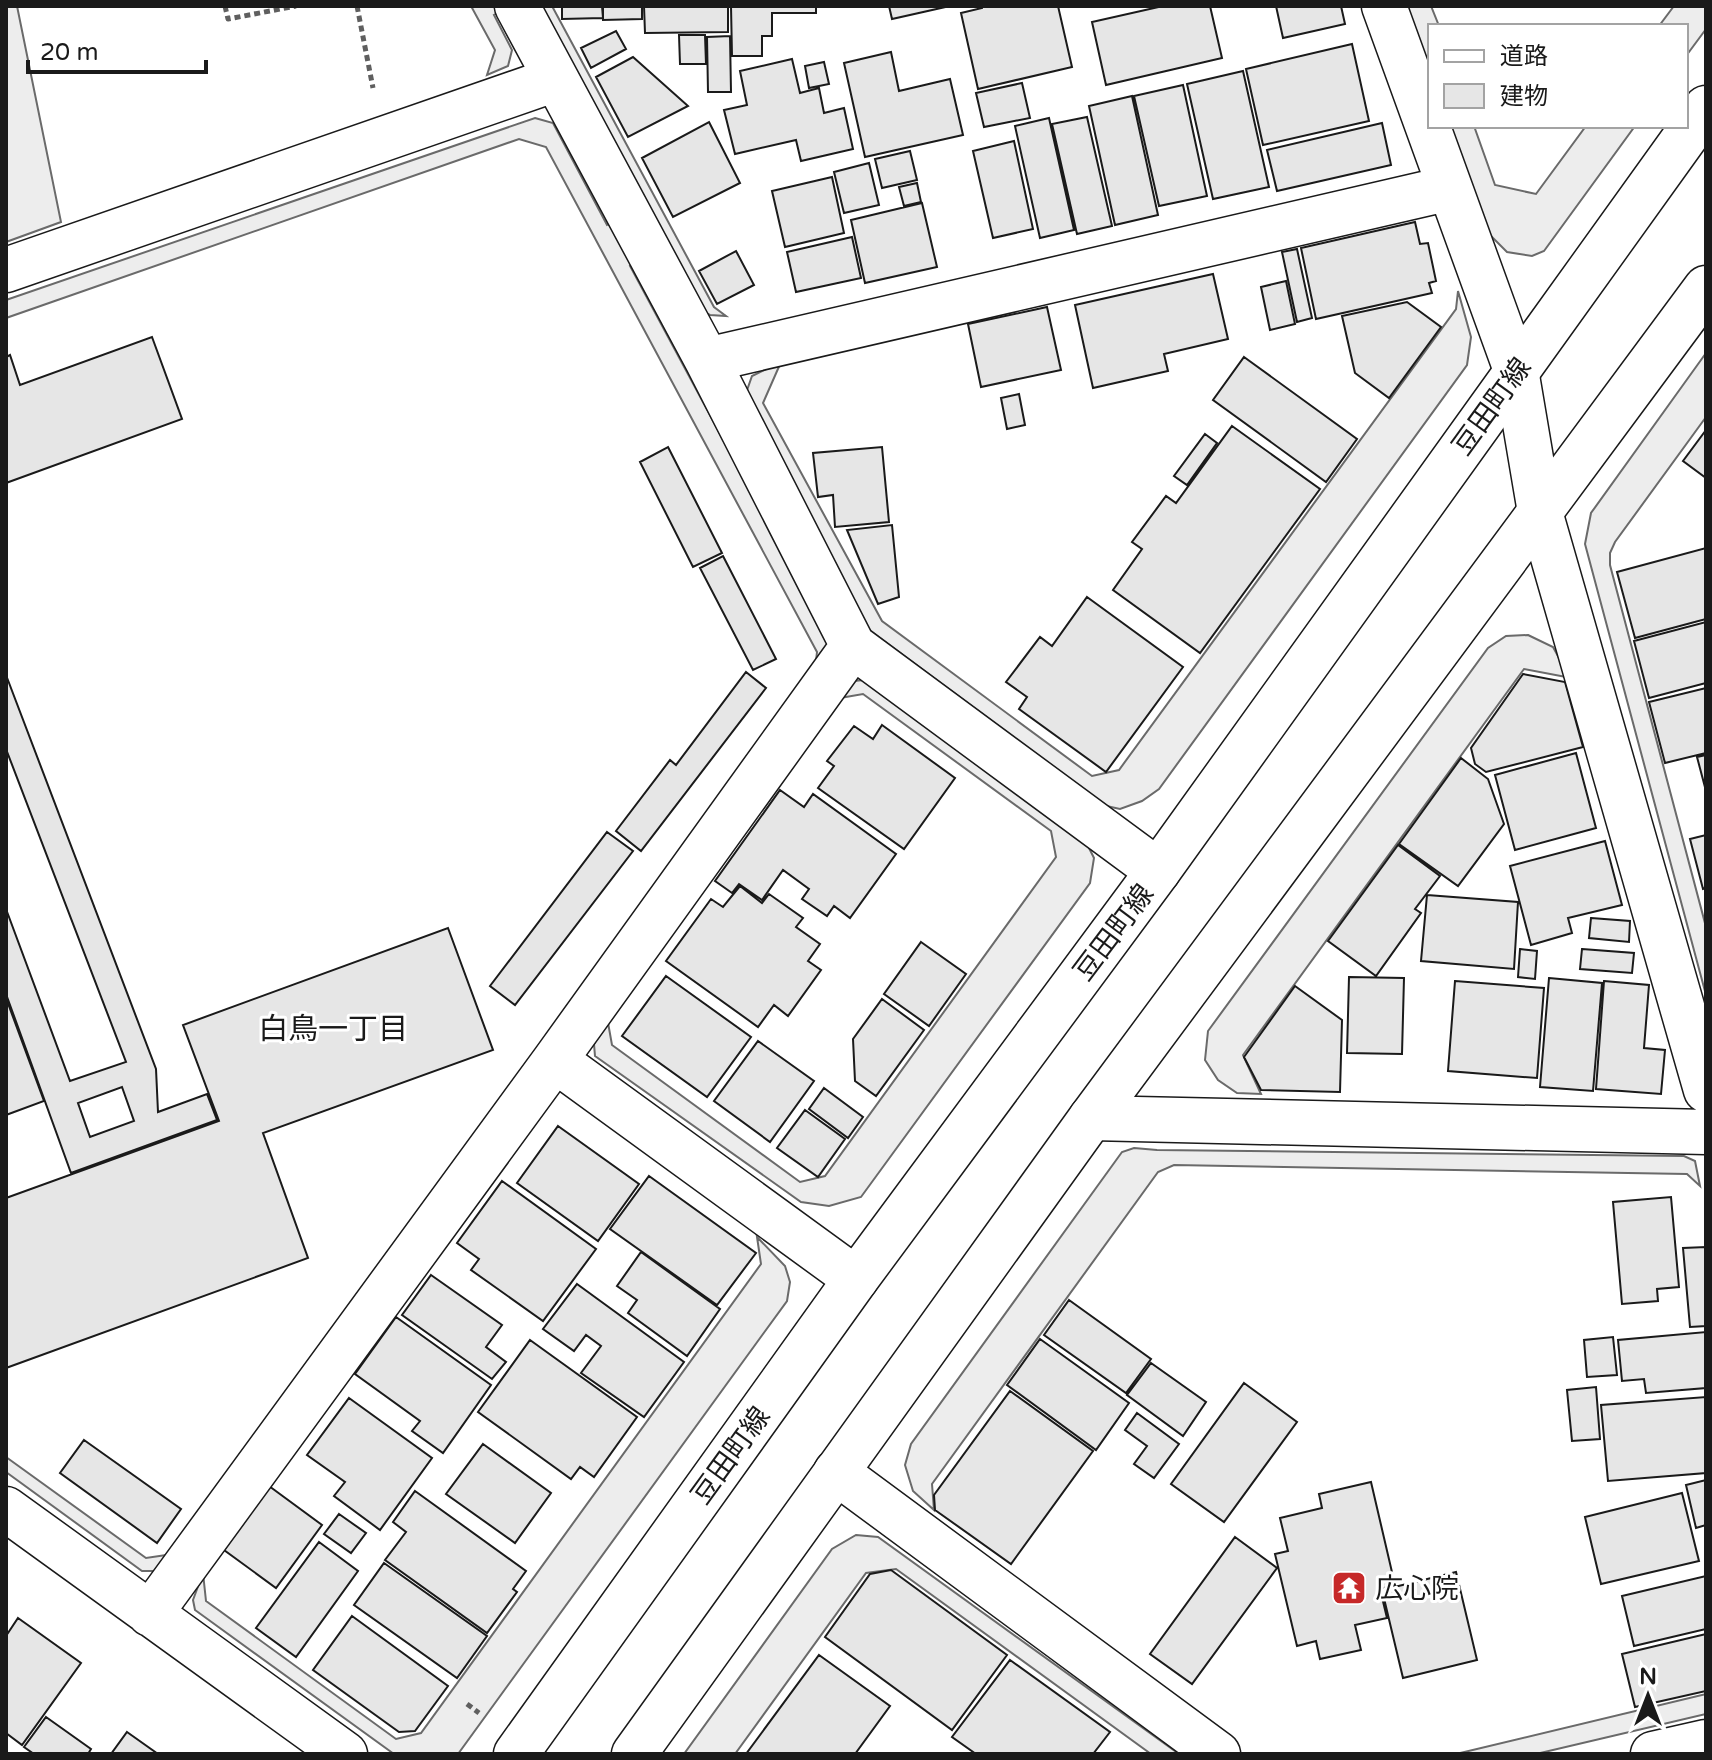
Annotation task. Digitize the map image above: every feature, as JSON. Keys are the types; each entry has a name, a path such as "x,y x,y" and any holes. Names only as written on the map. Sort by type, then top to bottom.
{"street":[{"path":"517,6 707,360 853,646 1158,871"},
{"path":"1384,6 1428,127"},
{"path":"6,270 556,79"},
{"name":"豆田町線","path":"516,1754 856,1279 1158,871 1706,108"},
{"path":"1428,128 1516,370 1540,512 1706,1090"},
{"path":"707,360 1450,188"},
{"path":"634,1754 1091,1118 1706,288"},
{"path":"150,1614 853,646"},
{"path":"555,1060 856,1279"},
{"path":"1091,1118 1706,1132"},
{"path":"836,1472 1218,1754"},
{"path":"9,1516 345,1754"},
{"path":"1653,1754 1706,1742"}],"path":[{"path":"225,6 228,19 296,6"},
{"path":"357,6 383,139"}],"shaded area":[{"path":"6,6 17,6 61,222 6,242"},
{"path":"471,6 502,6 504,10 494,15 512,50 508,66 487,75 495,50"},
{"path":"537,6 552,6 714,307 726,316 702,311"},
{"path":"1407,6 1431,6 1438,24 1428,24 1428,64"},
{"path":"1674,6 1706,6 1706,29 1688,53 1688,24 1660,24"},
{"path":"535,118 553,123 607,225 617,220 639,261 630,266 830,639 826,655 815,669 817,652 546,147 519,139 6,318 6,300"},
{"path":"1451,128 1475,128 1495,185 1536,194 1585,128 1634,128 1544,251 1532,256 1507,252 1487,232"},
{"path":"1458,291 1471,337 1467,365 1159,789 1142,801 1120,809 1093,803 1037,755 863,625 745,396 752,376 781,362 763,403 882,621 1092,776 1119,770 1456,309"},
{"path":"1706,353 1706,417 1615,542 1610,553 1610,565 1706,927 1706,995 1585,544 1591,513"},
{"path":"1528,635 1553,647 1566,677 1524,669 1243,1055 1261,1094 1237,1093 1218,1080 1205,1060 1208,1031 1488,648 1506,636"},
{"path":"874,679 1083,836 1094,858 1090,883 861,1197 829,1206 801,1202 595,1056 594,1044 607,1017 612,1045 800,1182 825,1176 1056,857 1051,831 863,694 840,698 854,681"},
{"path":"1134,1148 1684,1156 1695,1161 1700,1186 1687,1174 1174,1165 1158,1172 932,1484 934,1510 913,1491 905,1465 911,1444 1122,1152"},
{"path":"757,1237 785,1266 790,1282 787,1301 458,1754 394,1754 195,1610 193,1600 203,1573 206,1601 396,1739 421,1733 761,1264"},
{"path":"6,1457 146,1558 173,1554 154,1571 142,1571 6,1472"},
{"path":"856,1535 878,1537 1179,1754 1151,1754 896,1569 866,1573 735,1754 684,1754 832,1549"},
{"path":"1706,1694 1706,1714 1536,1754 1456,1754"}],"building":[{"path":"562,6 602,6 603,18 562,19"},
{"path":"603,6 642,6 642,19 603,20"},
{"path":"644,6 728,6 728,32 645,33"},
{"path":"731,6 816,6 816,13 772,13 772,36 762,36 762,56 732,56"},
{"path":"889,6 950,6 892,19"},
{"path":"982,6 1058,6 1072,67 978,89 961,13"},
{"path":"1163,6 1210,6 1222,58 1106,85 1092,22"},
{"path":"1276,6 1341,6 1345,24 1283,38"},
{"path":"616,31 626,49 591,68 581,48"},
{"path":"679,35 705,35 706,64 680,64"},
{"path":"730,36 731,92 708,92 707,37"},
{"path":"1352,44 1369,121 1263,145 1246,69"},
{"path":"891,52 899,91 950,79 963,135 865,157 844,63"},
{"path":"633,57 688,106 628,137 596,77"},
{"path":"792,59 800,93 819,88 824,113 844,108 853,149 801,161 796,140 735,154 724,110 747,105 740,71"},
{"path":"824,62 829,84 809,88 805,66"},
{"path":"1243,71 1269,187 1213,199 1187,84"},
{"path":"1022,83 1030,118 984,127 976,93"},
{"path":"1183,85 1207,196 1159,206 1134,96"},
{"path":"1132,96 1158,215 1115,225 1089,106"},
{"path":"1087,117 1112,226 1077,234 1052,124"},
{"path":"1049,118 1074,230 1040,238 1015,126"},
{"path":"709,122 740,183 673,217 642,158"},
{"path":"1382,123 1391,165 1277,191 1267,150"},
{"path":"1014,141 1033,229 993,238 973,151"},
{"path":"910,151 917,180 882,188 875,159"},
{"path":"869,163 879,205 844,213 834,172"},
{"path":"832,177 844,233 785,247 772,191"},
{"path":"917,183 921,202 904,206 899,187"},
{"path":"922,203 937,267 865,283 851,220"},
{"path":"1415,222 1420,244 1428,243 1436,281 1429,283 1432,293 1316,319 1301,248"},
{"path":"852,237 861,278 796,292 787,252"},
{"path":"1297,249 1312,318 1297,322 1282,252"},
{"path":"736,251 754,285 717,304 699,271"},
{"path":"1213,274 1228,339 1164,354 1168,371 1093,388 1075,305"},
{"path":"1286,281 1295,324 1270,330 1261,287"},
{"path":"1407,302 1441,327 1389,398 1355,373 1342,316"},
{"path":"1047,307 1061,370 981,387 968,324"},
{"path":"152,337 182,419 6,483 6,357 10,355 20,385"},
{"path":"1244,357 1357,439 1326,482 1213,400"},
{"path":"1019,394 1025,425 1007,429 1001,398"},
{"path":"1232,426 1320,489 1200,653 1113,590 1142,549 1132,542 1166,496 1176,503"},
{"path":"1706,430 1706,478 1683,461"},
{"path":"1205,434 1217,443 1187,485 1174,476"},
{"path":"668,447 722,553 693,567 640,462"},
{"path":"882,447 889,522 835,527 833,495 818,497 813,453"},
{"path":"892,525 899,597 878,604 847,530"},
{"path":"1706,548 1706,619 1635,638 1617,572"},
{"path":"723,556 776,659 753,670 700,568"},
{"path":"1087,597 1183,667 1106,772 1019,709 1027,697 1006,682 1040,637 1052,646"},
{"path":"1706,622 1706,683 1649,698 1634,641"},
{"path":"746,672 766,688 641,851 616,831 670,760 676,765"},
{"path":"1523,674 1565,682 1583,747 1486,772 1475,764 1471,748"},
{"path":"6,675 156,1069 158,1112 207,1094 217,1120 71,1173 6,994 6,909 70,1081 126,1062 6,749","holes":["122,1087 134,1121 90,1137 78,1103"]},
{"path":"1706,688 1706,753 1665,763 1649,702"},
{"path":"882,725 955,778 904,849 818,788 834,766 827,761 854,726 873,739"},
{"path":"1576,753 1596,828 1515,850 1495,775"},
{"path":"1706,755 1706,791 1697,757"},
{"path":"1461,758 1488,779 1504,824 1458,886 1399,844"},
{"path":"780,790 804,807 813,794 896,854 850,918 834,906 827,916 802,899 809,889 783,870 762,900 739,884 732,893 715,881"},
{"path":"607,832 633,851 515,1005 490,986"},
{"path":"1706,835 1706,888 1703,889 1690,839"},
{"path":"1605,841 1622,905 1568,918 1572,933 1531,945 1510,866"},
{"path":"1398,845 1440,876 1415,909 1421,913 1376,976 1328,941"},
{"path":"740,886 762,903 769,894 803,918 796,927 820,944 808,961 821,970 788,1016 774,1005 758,1027 666,961 711,899 723,907"},
{"path":"1427,895 1518,902 1514,969 1421,961"},
{"path":"1591,918 1630,921 1629,942 1589,938"},
{"path":"448,928 493,1050 263,1133 308,1258 6,1368 6,1198 219,1121 183,1025"},
{"path":"921,942 966,974 929,1026 884,994"},
{"path":"1520,949 1537,951 1535,979 1518,977"},
{"path":"1582,949 1634,953 1632,973 1580,969"},
{"path":"666,976 751,1037 707,1097 622,1036"},
{"path":"1349,977 1404,978 1402,1054 1347,1053"},
{"path":"1549,978 1602,983 1593,1091 1540,1087"},
{"path":"1455,981 1544,988 1537,1078 1448,1071"},
{"path":"1604,981 1649,985 1644,1048 1665,1050 1661,1094 1596,1089"},
{"path":"1295,986 1342,1020 1340,1092 1261,1090 1244,1057"},
{"path":"6,998 44,1101 6,1115"},
{"path":"882,999 924,1030 876,1096 855,1081 853,1039"},
{"path":"758,1041 814,1081 770,1142 714,1101"},
{"path":"824,1088 863,1117 848,1138 809,1109"},
{"path":"805,1110 845,1139 818,1177 777,1148"},
{"path":"558,1126 639,1184 598,1241 517,1183"},
{"path":"649,1176 756,1253 717,1305 610,1229"},
{"path":"502,1181 596,1249 543,1321 471,1270 479,1259 457,1243"},
{"path":"1671,1197 1679,1287 1657,1289 1658,1301 1622,1304 1613,1202"},
{"path":"1706,1247 1706,1326 1690,1327 1683,1248"},
{"path":"641,1252 720,1309 687,1356 628,1313 637,1300 617,1286"},
{"path":"431,1275 502,1325 486,1347 506,1362 492,1379 402,1315"},
{"path":"577,1284 684,1362 644,1417 581,1373 601,1346 586,1335 574,1351 543,1329"},
{"path":"1069,1300 1151,1359 1126,1393 1044,1335"},
{"path":"396,1317 491,1385 443,1453 412,1431 420,1421 355,1374"},
{"path":"1706,1332 1706,1388 1646,1393 1644,1379 1622,1381 1618,1340"},
{"path":"1613,1337 1617,1375 1587,1377 1584,1340"},
{"path":"1040,1339 1129,1403 1096,1450 1007,1385"},
{"path":"530,1340 637,1417 594,1477 580,1467 571,1479 478,1412"},
{"path":"1151,1363 1206,1402 1183,1436 1127,1395"},
{"path":"1244,1383 1297,1422 1224,1522 1171,1484"},
{"path":"1596,1387 1600,1439 1572,1441 1567,1390"},
{"path":"1010,1391 1093,1451 1011,1564 935,1510 934,1495"},
{"path":"1706,1397 1706,1473 1608,1481 1601,1405"},
{"path":"349,1398 432,1458 380,1530 334,1496 345,1482 307,1455"},
{"path":"1137,1413 1179,1444 1154,1478 1134,1464 1147,1446 1125,1430"},
{"path":"84,1440 181,1509 157,1543 60,1473"},
{"path":"483,1444 551,1493 515,1543 446,1494"},
{"path":"1706,1480 1706,1525 1696,1528 1686,1485"},
{"path":"1371,1482 1395,1585 1380,1589 1387,1618 1355,1625 1361,1650 1320,1659 1316,1641 1297,1646 1275,1554 1288,1551 1280,1518 1322,1508 1319,1494"},
{"path":"269,1486 322,1525 276,1588 224,1550"},
{"path":"415,1491 526,1571 513,1589 517,1592 487,1633 385,1560 406,1532 393,1522"},
{"path":"1682,1493 1699,1561 1601,1584 1585,1517"},
{"path":"339,1514 366,1533 351,1553 324,1534"},
{"path":"1235,1537 1277,1568 1192,1684 1150,1654"},
{"path":"319,1542 358,1571 296,1657 256,1628"},
{"path":"384,1563 487,1636 457,1678 354,1605"},
{"path":"891,1570 1007,1655 952,1730 825,1637 870,1574"},
{"path":"1456,1572 1477,1660 1403,1678 1382,1590"},
{"path":"1706,1576 1706,1629 1634,1646 1622,1596"},
{"path":"352,1616 448,1686 415,1731 399,1732 313,1670"},
{"path":"18,1618 81,1663 22,1745 6,1733 6,1636"},
{"path":"1706,1634 1706,1691 1635,1707 1622,1654"},
{"path":"819,1655 890,1706 855,1754 746,1754"},
{"path":"1010,1660 1110,1732 1093,1754 976,1754 952,1737"},
{"path":"46,1717 91,1749 88,1754 34,1754 24,1747"},
{"path":"127,1732 158,1754 111,1754"}],"place":[{"name":"広心院","path":"1349,1588"}],"district":[{"name":"白鳥一丁目","path":"333,1029"}]}
